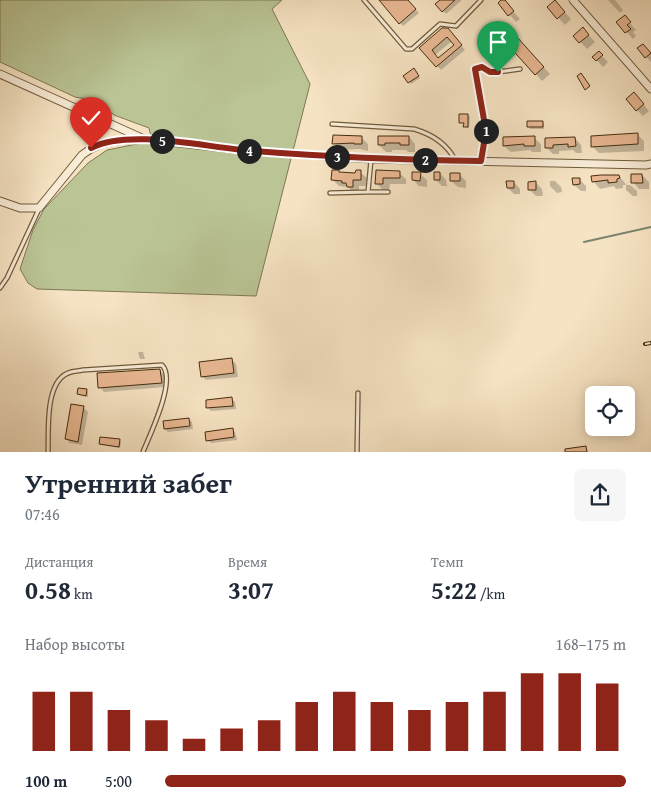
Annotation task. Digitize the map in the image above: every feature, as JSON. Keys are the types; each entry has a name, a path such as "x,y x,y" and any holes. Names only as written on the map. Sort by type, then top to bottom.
{"street":[{"path":"573,0 651,89"},
{"path":"0,74 144,138"},
{"path":"0,202 20,208 39,208 82,155 91,148 101,143 144,138 250,151 371,159 651,164"}],"lane":[{"path":"364,0 406,49 412,50 438,26 444,24 456,26 481,0"},
{"path":"481,161 486,131 475,69 482,67 490,72 520,69"},
{"path":"332,124 419,131 444,145 451,152 455,161"},
{"path":"368,192 371,159"},
{"path":"330,193 388,192"},
{"path":"0,288 7,278 39,208"},
{"path":"48,452 51,398 56,384 63,376 70,372 83,370 162,365 167,375 166,387 143,452"},
{"path":"357,452 358,393"}],"green space":[{"path":"0,0 282,0 272,9 310,84 256,296 37,289 28,283 20,269 33,230 44,209 88,163 107,150 152,141 149,128 114,115 97,101 75,97 0,62"}],"building":[{"path":"379,0 408,0 416,9 399,24"},
{"path":"440,0 455,0 442,12 435,4"},
{"path":"501,0 505,0 514,11 508,16 498,3"},
{"path":"555,0 565,12 557,19 547,7"},
{"path":"625,15 631,22 627,25 631,29 625,33 616,22"},
{"path":"583,27 589,35 579,43 573,36"},
{"path":"442,28 448,28 462,45 436,67 419,48","holes":["447,37 454,45 438,58 432,50"]},
{"path":"517,37 544,67 535,75 508,45"},
{"path":"643,44 651,53 645,58 637,48"},
{"path":"599,51 603,55 596,61 592,57"},
{"path":"414,68 419,76 408,83 403,76"},
{"path":"581,73 590,86 585,90 577,76"},
{"path":"634,92 644,104 636,111 626,99"},
{"path":"459,114 468,114 468,127 463,127 464,123 459,123"},
{"path":"527,121 543,121 543,127 527,127"},
{"path":"638,133 638,144 591,147 591,136"},
{"path":"333,135 362,136 362,144 332,144"},
{"path":"378,136 409,136 409,145 385,143 385,145 378,145"},
{"path":"535,136 535,146 524,146 524,144 503,146 503,137"},
{"path":"575,137 576,146 568,147 568,144 553,145 553,148 545,148 545,138"},
{"path":"332,170 355,173 356,170 361,170 361,180 353,180 353,187 347,187 346,183 342,183 342,181 331,180"},
{"path":"376,170 400,171 400,178 383,178 383,184 375,184"},
{"path":"412,172 421,172 420,181 412,180"},
{"path":"434,172 440,172 440,180 434,180"},
{"path":"450,173 460,173 460,181 450,181"},
{"path":"631,174 642,174 643,183 631,183"},
{"path":"619,175 620,178 617,179 617,182 608,183 608,180 592,182 591,176"},
{"path":"572,178 580,178 580,184 573,185"},
{"path":"506,181 514,181 514,188 507,188"},
{"path":"536,181 536,190 528,190 528,182"},
{"path":"232,358 234,373 201,377 199,362"},
{"path":"160,369 162,383 98,388 97,373"},
{"path":"78,388 87,389 86,396 77,394"},
{"path":"232,397 233,406 206,408 206,400"},
{"path":"71,404 84,406 78,442 65,439"},
{"path":"189,418 190,426 164,429 163,421"},
{"path":"233,428 234,437 206,441 205,432"},
{"path":"100,437 120,439 119,447 99,444"},
{"path":"586,446 587,452 565,452 565,449"}],"waterway":[{"path":"584,242 651,227"}],"railway":[{"path":"645,344 651,343"}],"route":[{"path":"91,148 101,143 144,138 250,151 371,159 481,161 486,131 474,72 475,69 482,67 490,72 498,72"}]}
